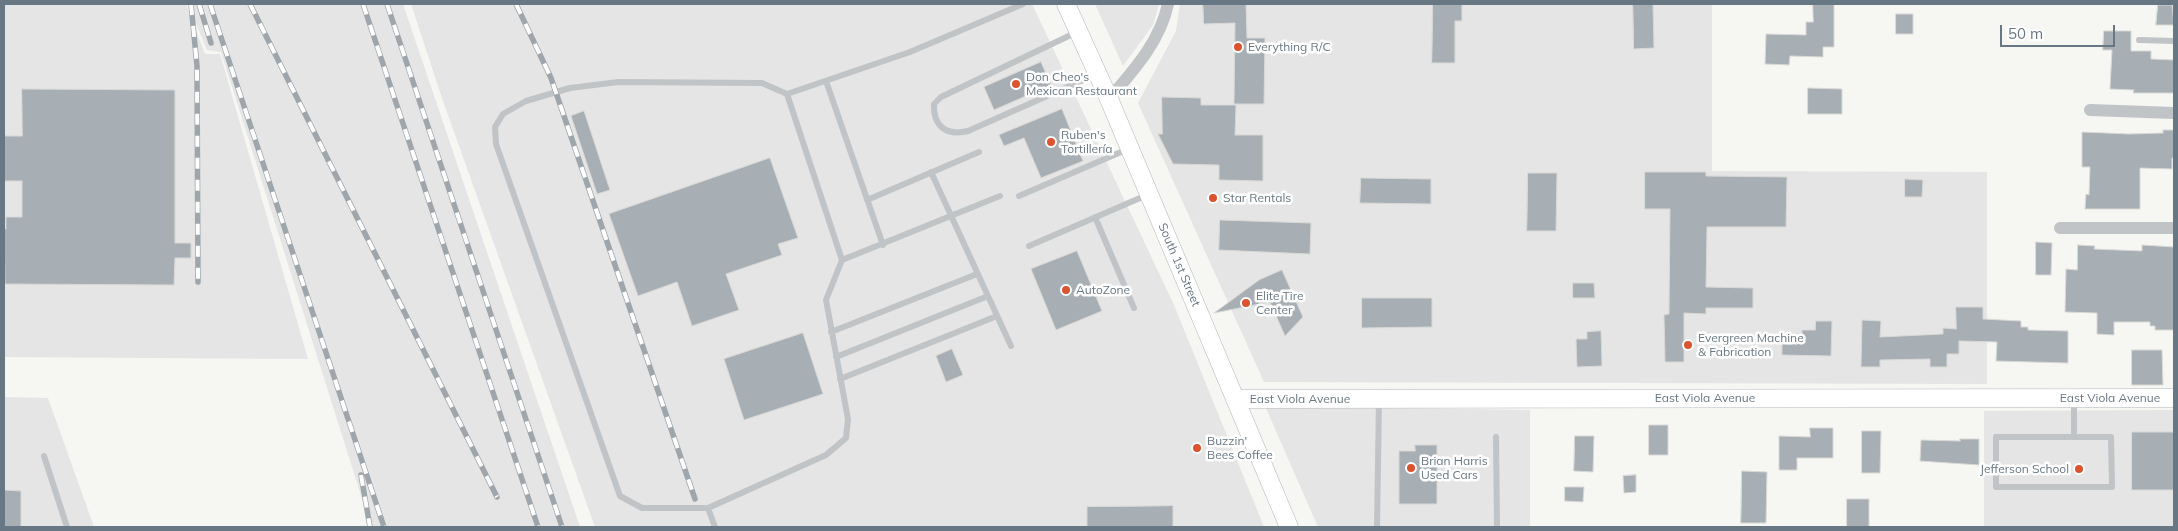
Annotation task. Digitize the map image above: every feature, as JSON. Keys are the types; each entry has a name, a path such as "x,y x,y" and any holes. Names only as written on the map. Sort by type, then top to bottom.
{"street":[{"name":"South 1st Street","path":"1066,4 1130,148 1289,527"},
{"path":"1109,99 1138,64 1154,40 1166,15 1168,4"},
{"path":"2090,110 2174,113"},
{"path":"2060,228 2174,228"},
{"name":"East Viola Avenue","path":"1235,399 2174,398"}],"lane":[{"path":"787,94 842,260 826,300 848,419 846,438 826,454 708,508 642,508 620,496 496,144 495,127 503,114 526,101 570,88 618,82 762,83 787,94 910,52 1023,4"},
{"path":"1079,32 940,96 934,104 937,120 941,127 948,132 957,134 968,131 1097,74"},
{"path":"2139,40 2174,41"},
{"path":"826,81 883,245"},
{"path":"1019,196 1130,148"},
{"path":"867,200 978,152"},
{"path":"931,172 1011,346"},
{"path":"1029,246 1149,194"},
{"path":"842,260 1000,196"},
{"path":"1095,217 1134,308"},
{"path":"831,332 978,274"},
{"path":"836,357 988,296"},
{"path":"840,379 997,316"},
{"path":"2074,398 2074,437"},
{"path":"1377,527 1379,399"},
{"path":"1496,437 1497,527"},
{"path":"1996,437 2074,437 2111,437 2112,487 1996,487 1996,437"},
{"path":"44,456 67,527"},
{"path":"708,508 715,527"}],"shaded area":[{"path":"4,4 186,4 205,54 220,54 308,359 4,357"},
{"path":"188,4 403,4 580,527 371,527 221,52 207,50"},
{"path":"411,4 1032,4 1174,305 1264,527 595,527 443,101"},
{"path":"1095,4 1159,4 1153,25 1123,66"},
{"path":"1180,4 1712,4 1712,171 1987,172 1987,384 1264,382 1138,103 1176,31"},
{"path":"4,397 48,398 94,527 4,527"},
{"name":"Brian Harris Used Cars","path":"1265,406 1530,410 1530,527 1318,527"},
{"name":"Jefferson School","path":"2174,410 2174,527 1984,527 1984,411"}],"building":[{"path":"1203,4 1246,4 1247,38 1265,38 1264,104 1234,104 1235,23 1204,24"},
{"path":"1433,4 1462,4 1462,21 1455,21 1455,63 1432,63"},
{"path":"1633,4 1653,4 1654,48 1634,49"},
{"path":"1813,4 1834,4 1834,47 1823,47 1823,57 1790,56 1789,65 1765,64 1766,34 1806,35 1806,22 1813,22"},
{"path":"2158,5 2172,5 2174,25 2156,25"},
{"path":"1896,14 1913,14 1913,34 1896,34"},
{"path":"2104,31 2131,31 2131,51 2151,51 2151,59 2174,60 2174,93 2133,93 2134,90 2110,89 2112,50 2103,50"},
{"path":"1041,62 1051,85 994,110 984,87"},
{"path":"1808,88 1842,89 1842,114 1808,114"},
{"path":"22,89 175,90 175,243 191,243 191,258 175,258 174,285 5,284 4,229 6,229 6,217 22,217 22,181 4,181 4,136 22,136"},
{"path":"1162,97 1201,98 1201,105 1236,105 1235,135 1263,135 1263,181 1219,180 1219,165 1173,164 1158,134 1162,134"},
{"name":"Ruben's Tortillería","path":"1062,109 1083,161 1041,178 1024,138 1004,146 999,135"},
{"path":"584,111 610,190 597,194 571,116"},
{"path":"2163,130 2174,130 2172,169 2140,168 2140,209 2085,209 2086,194 2089,195 2090,167 2082,167 2082,132 2129,134 2163,133"},
{"path":"770,158 798,238 778,244 782,255 726,274 739,310 692,326 677,282 638,296 609,214"},
{"path":"1645,172 1706,172 1706,176 1787,177 1786,227 1707,227 1706,287 1753,288 1753,308 1706,308 1706,314 1684,313 1684,362 1665,362 1664,315 1669,314 1670,209 1645,209"},
{"path":"1528,173 1557,173 1556,231 1527,231"},
{"path":"1361,178 1431,179 1431,204 1360,203"},
{"path":"1905,179 1923,180 1922,197 1905,197"},
{"path":"1220,220 1311,223 1310,254 1219,250"},
{"path":"2036,242 2052,243 2051,275 2036,275"},
{"path":"2078,245 2095,246 2094,249 2142,251 2142,245 2174,247 2174,330 2155,330 2155,326 2150,326 2150,322 2114,322 2114,335 2097,334 2097,313 2065,312 2066,269 2077,270"},
{"name":"AutoZone","path":"1077,251 1102,311 1056,330 1031,269"},
{"name":"Elite Tire Center","path":"1282,270 1303,317 1285,336 1270,302 1214,313 1259,280"},
{"path":"1573,283 1594,283 1595,298 1573,298"},
{"path":"1362,298 1432,298 1432,327 1362,328"},
{"path":"1956,307 1983,307 1983,319 2021,321 2021,327 2028,327 2028,330 2068,331 2068,363 1996,361 1997,342 1959,341 1959,354 1947,354 1947,367 1930,367 1930,359 1880,360 1880,367 1861,367 1862,320 1881,321 1880,337 1943,334 1943,328 1956,329"},
{"path":"1816,321 1832,321 1831,356 1782,355 1782,334 1802,334 1802,330 1815,330"},
{"path":"1601,331 1602,366 1577,367 1576,339 1587,339 1587,332"},
{"path":"803,333 823,394 744,420 724,359"},
{"path":"952,349 963,375 946,382 936,356"},
{"path":"2132,350 2162,350 2163,385 2132,385"},
{"path":"1649,425 1668,425 1668,455 1649,455"},
{"path":"1810,428 1833,428 1833,458 1797,458 1797,470 1779,470 1779,436 1810,437"},
{"path":"1862,431 1881,431 1880,473 1862,473"},
{"path":"2132,432 2174,432 2174,490 2132,490"},
{"path":"1575,436 1594,436 1593,472 1574,471"},
{"path":"1960,439 1979,439 1979,465 1920,461 1921,440 1960,441"},
{"path":"1415,445 1437,445 1437,504 1399,504 1399,451 1415,451"},
{"path":"1742,471 1767,472 1766,523 1741,523"},
{"path":"1636,475 1636,492 1624,493 1623,476"},
{"path":"1565,487 1584,487 1583,502 1565,501"},
{"path":"4,490 21,491 21,527 4,527"},
{"path":"1847,499 1869,499 1869,527 1847,527"},
{"path":"1173,506 1173,527 1087,527 1087,507"}],"railway":[{"path":"191,4 197,66 198,282"},
{"path":"199,4 211,43"},
{"path":"210,4 384,527"},
{"path":"250,4 497,497"},
{"path":"363,4 538,527"},
{"path":"387,4 562,527"},
{"path":"516,4 551,78 695,499"},
{"path":"361,475 370,527"}],"place":[{"name":"Everything R/C","path":"1238,47"},
{"name":"Don Cheo's Mexican Restaurant","path":"1016,84"},
{"name":"Ruben's Tortillería","path":"1051,142"},
{"name":"Star Rentals","path":"1213,198"},
{"name":"AutoZone","path":"1066,290"},
{"name":"Elite Tire Center","path":"1246,303"},
{"name":"Evergreen Machine & Fabrication","path":"1688,345"},
{"name":"Buzzin' Bees Coffee","path":"1197,448"},
{"name":"Brian Harris Used Cars","path":"1411,468"},
{"name":"Jefferson School","path":"2079,469"}]}
